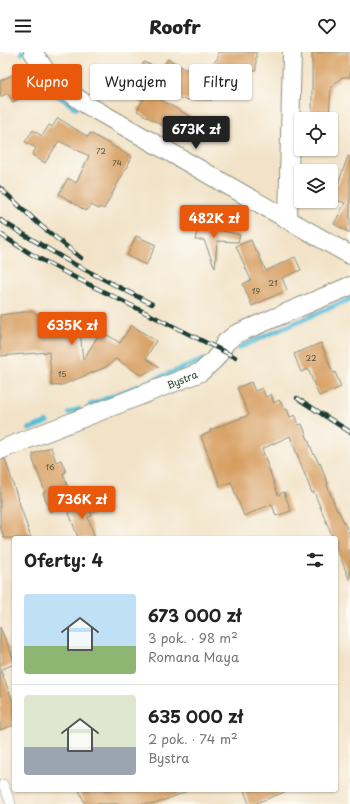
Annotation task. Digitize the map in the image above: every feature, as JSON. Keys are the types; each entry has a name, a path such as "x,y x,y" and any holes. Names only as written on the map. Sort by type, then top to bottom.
{"street":[{"path":"33,52 52,80 87,105 350,255"},
{"path":"288,219 292,52"},
{"name":"Bystra","path":"0,450 201,372 221,352 225,343 236,334 350,286"}],"lane":[{"path":"3,784 11,804"}],"building":[{"path":"218,52 256,52 256,71 252,71 252,64 212,64 218,58"},
{"path":"312,52 350,53 350,77 342,77 331,87 329,112 312,112"},
{"path":"168,59 177,64 165,64"},
{"path":"181,67 189,71 189,100 181,99"},
{"path":"12,75 12,100 16,100 13,102 8,93 0,97 0,81"},
{"path":"143,100 161,100 197,120 186,139 137,111"},
{"path":"58,118 88,137 90,133 132,157 104,209 100,207 99,209 91,205 86,211 59,194 68,178 76,183 89,156 59,141 45,163 32,155 36,148 25,142 33,130 42,136 49,125 52,127"},
{"path":"348,156 350,157 350,233 334,224 345,203 338,200 338,184"},
{"path":"198,225 240,235 238,242 217,241 215,268 204,240 195,240"},
{"path":"136,236 156,245 146,265 127,256"},
{"path":"251,240 266,271 295,257 301,270 282,278 287,290 252,306 243,284 251,280 236,246"},
{"path":"32,311 63,330 61,315 78,313 83,360 101,331 120,343 131,325 156,341 146,358 159,367 141,375 116,359 106,367 62,385 52,386 49,352 0,356 0,315"},
{"path":"321,343 333,373 335,372 341,387 319,396 308,369 301,372 294,354"},
{"path":"251,382 255,391 262,388 266,397 271,394 274,403 279,400 285,410 287,409 290,417 295,415 299,425 302,424 314,455 319,464 320,463 337,511 338,510 350,535 350,579 338,551 338,536 332,536 314,492 312,493 290,436 262,449 278,495 284,492 291,511 276,516 272,504 244,516 231,482 220,486 201,436 211,432 210,430 249,415 237,388"},
{"path":"51,447 56,462 61,460 66,472 63,473 73,502 50,511 43,493 45,492 33,460 33,454"},
{"path":"5,459 30,536 12,536 12,538 4,538 0,526 0,460"},
{"path":"87,500 92,516 88,517 94,536 77,536 67,507"},
{"path":"0,627 12,655 12,665 0,670"},
{"path":"1,671 12,699 12,726 0,730"},
{"path":"80,792 185,792 155,804 85,804"},
{"path":"245,792 284,792 254,804 249,804"}],"waterway":[{"path":"64,100 76,108"},
{"path":"238,348 350,299"},
{"path":"90,405 203,360"},
{"path":"69,413 79,409"},
{"path":"29,429 47,422"}],"railway":[{"path":"0,188 40,225 81,258"},
{"path":"0,220 68,261 152,304"},
{"path":"0,234 31,254 74,277 235,357"},
{"path":"297,398 350,432"}]}
